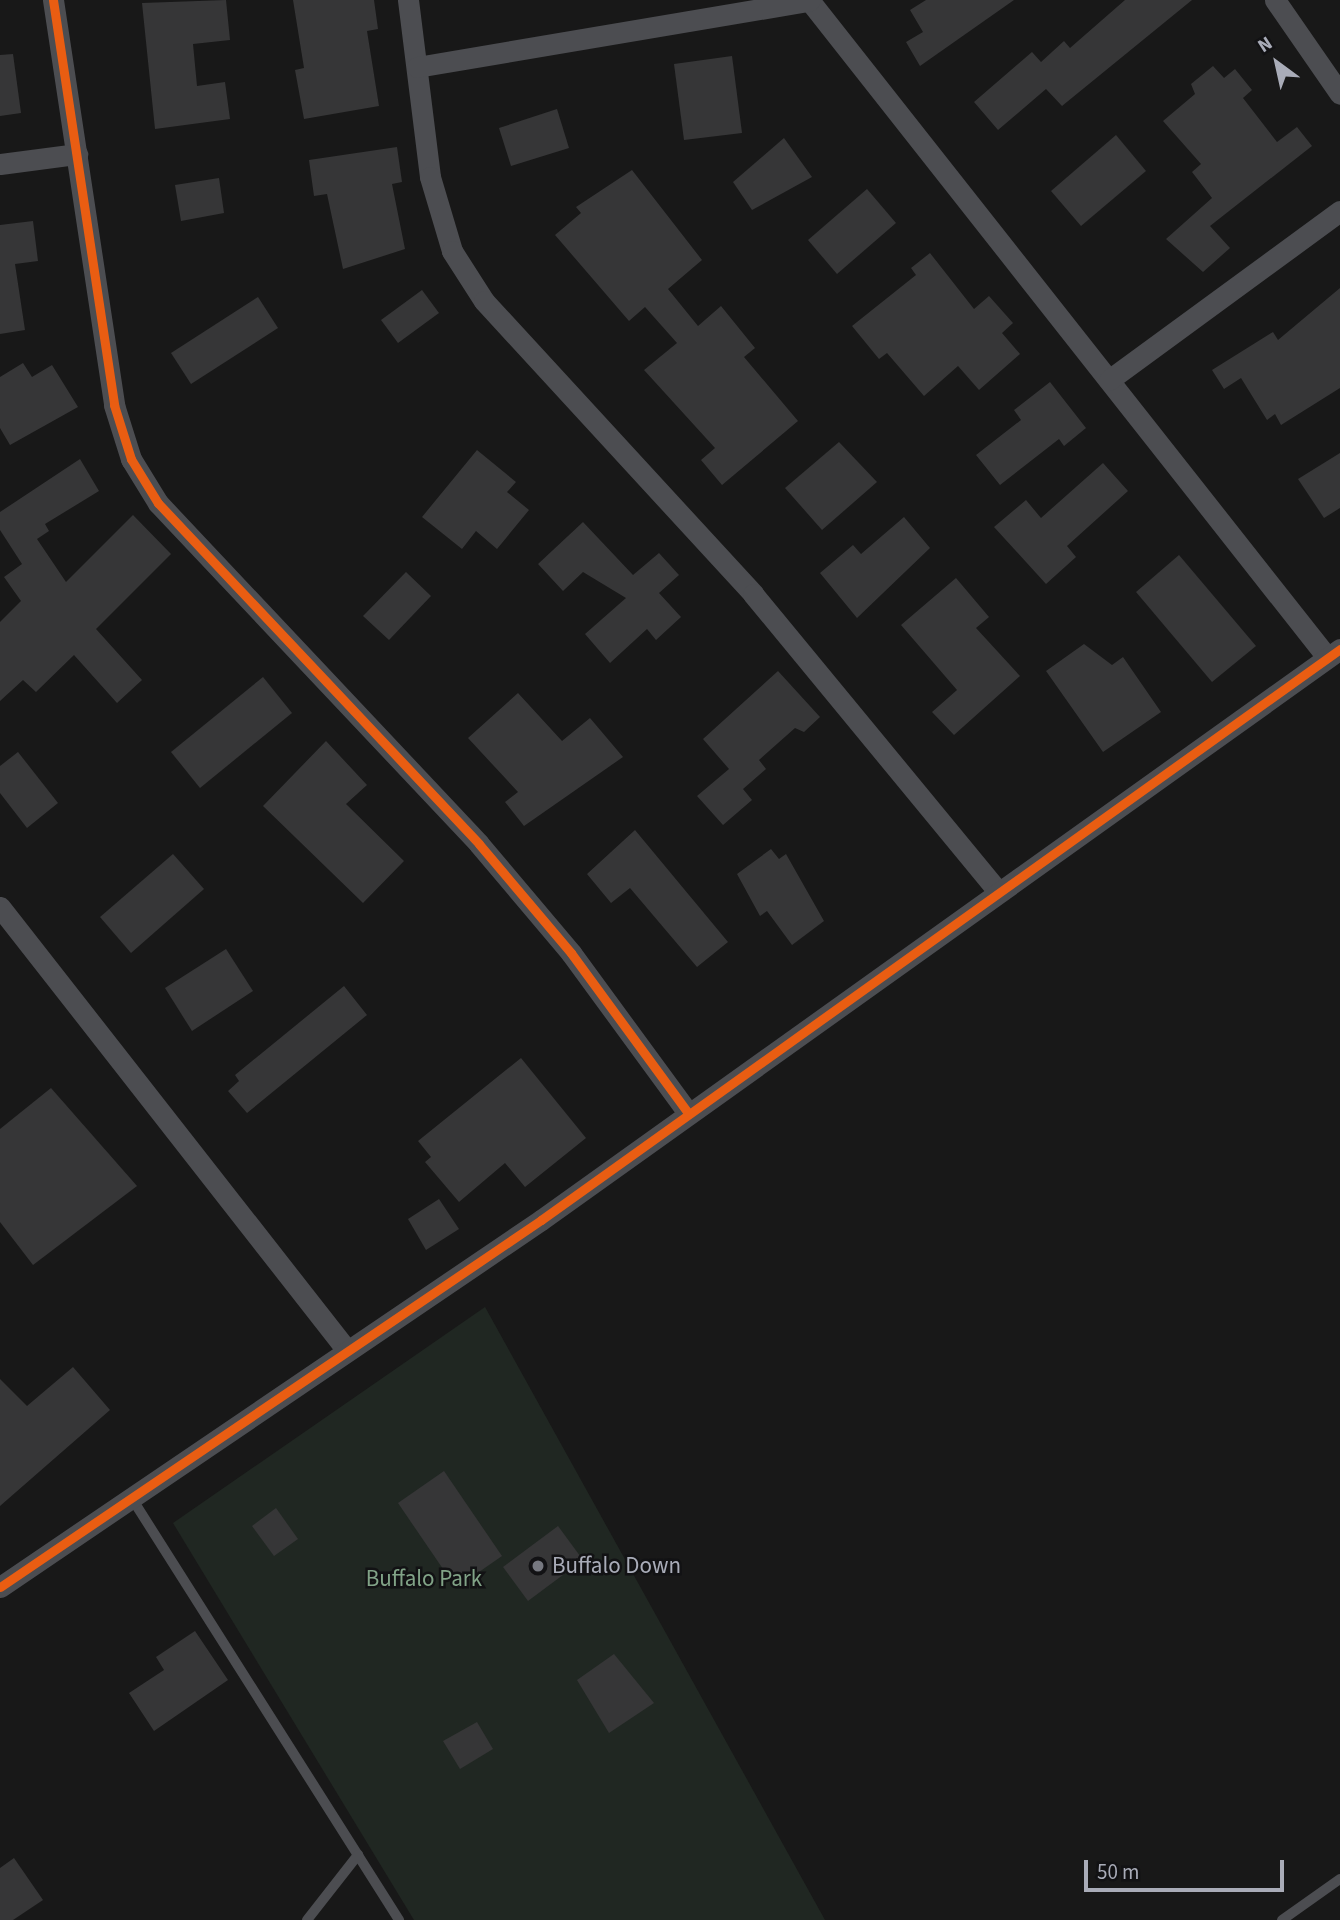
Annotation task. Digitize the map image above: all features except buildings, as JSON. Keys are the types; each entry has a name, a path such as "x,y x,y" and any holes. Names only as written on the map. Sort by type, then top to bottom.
{"street":[{"path":"53,0 114,405 131,459 158,503 479,844 571,953 688,1113"},
{"path":"408,0 430,177 452,251 484,300 753,594 997,890"},
{"path":"0,1587 688,1113 997,890 1334,653 1108,380 809,0 417,67"},
{"path":"1275,0 1340,94"},
{"path":"0,164 77,154"},
{"path":"1108,380 1340,211"},
{"path":"0,907 346,1349"}],"lane":[{"path":"131,1497 399,1920"},
{"path":"307,1920 358,1855"},
{"path":"1282,1920 1340,1879"}],"green space":[{"name":"Buffalo Park","path":"485,1307 825,1920 414,1920 173,1523"}],"cycle path":[{"path":"53,0 114,405 131,459 158,503 479,844 571,953 688,1113"},
{"path":"0,1587 541,1220 1340,649"}],"place":[{"name":"Buffalo Down","path":"538,1566"}]}
